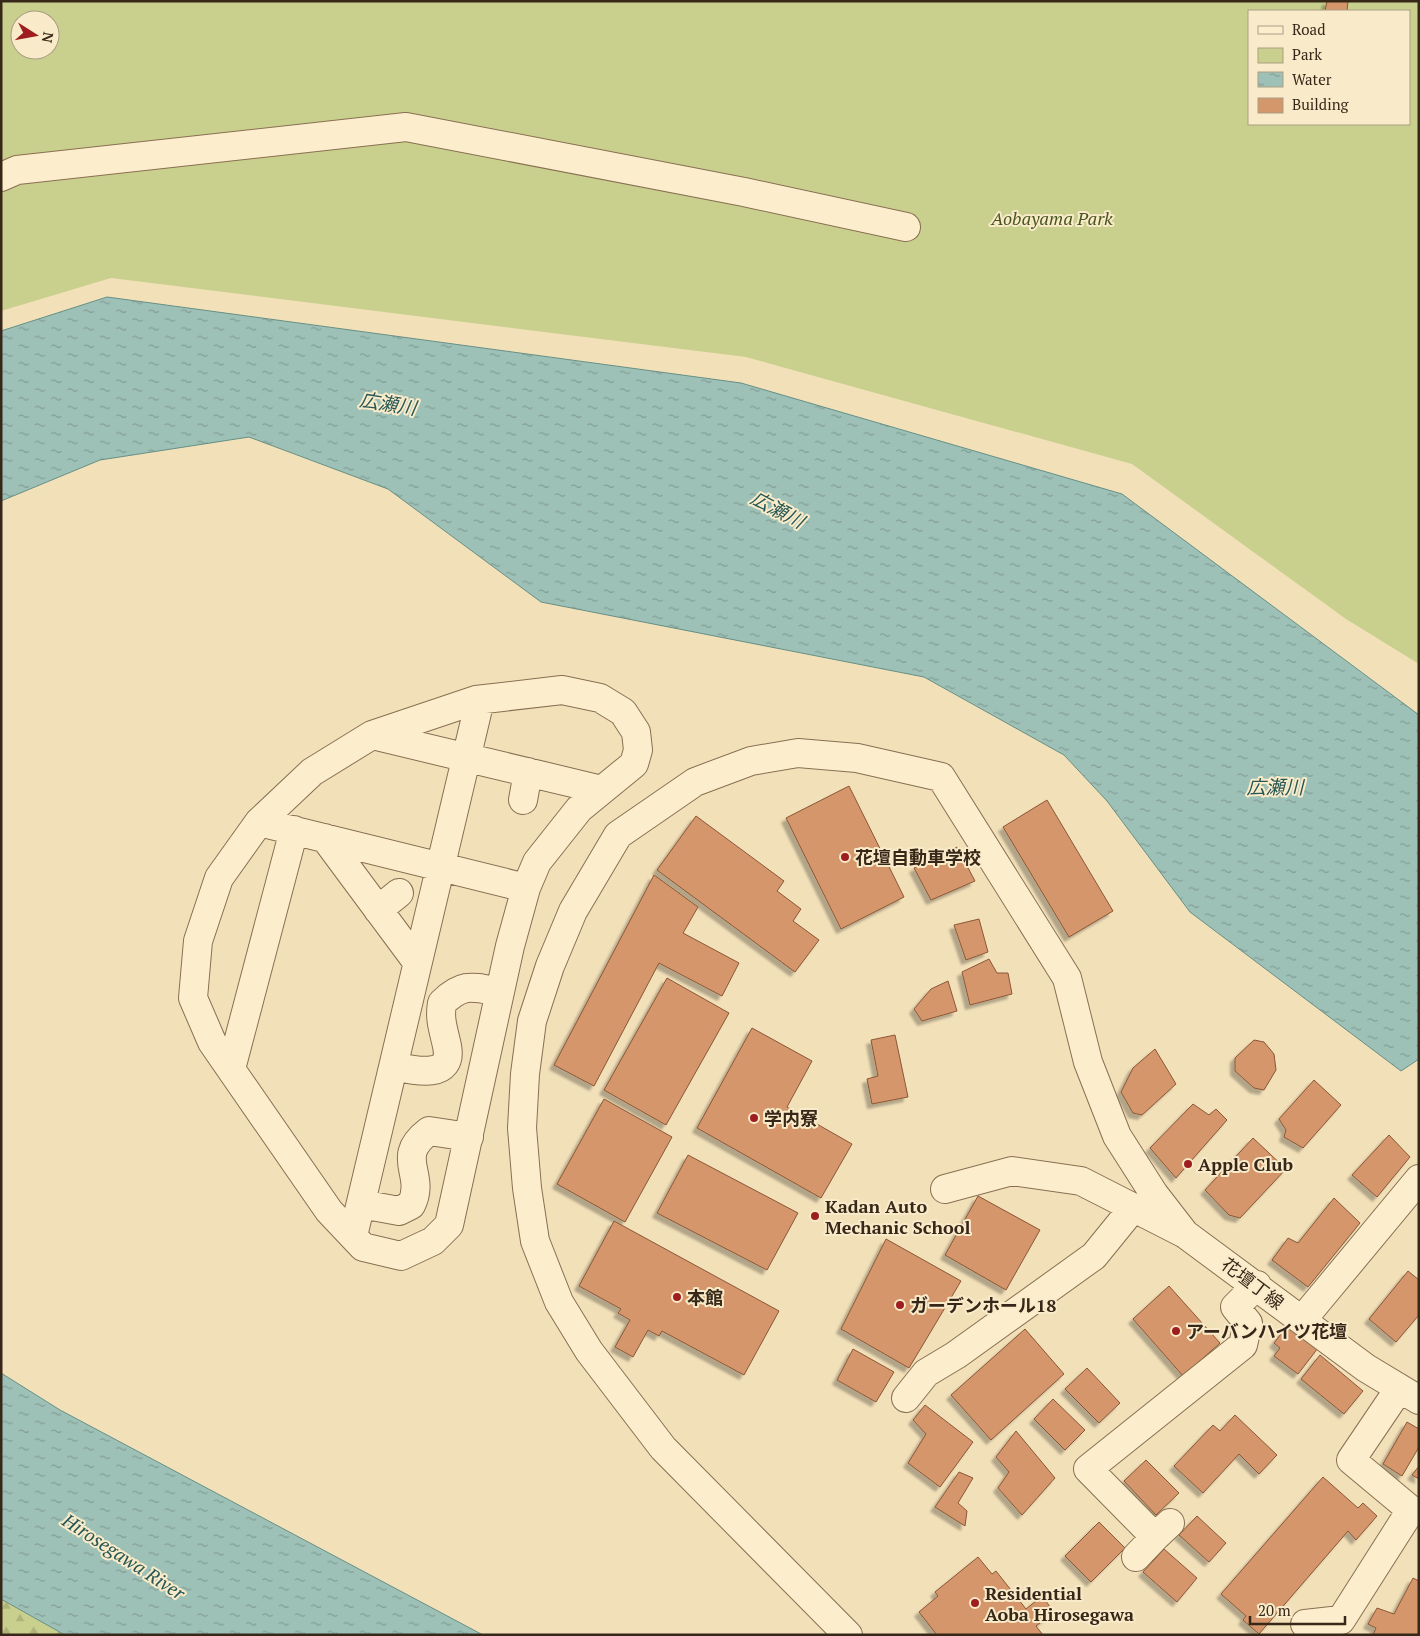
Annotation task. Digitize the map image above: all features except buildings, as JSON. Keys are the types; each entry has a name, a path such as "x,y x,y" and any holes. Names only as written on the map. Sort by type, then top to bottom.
{"street":[{"path":"1,178 17,170 406,127 744,192 906,227"},
{"path":"562,690 600,698 623,712 636,732 638,750 634,764 578,810 537,862 526,888 500,992 449,1225 442,1234 416,1251 401,1256 363,1247 329,1211 212,1042 193,998 198,941 209,902 219,878 259,822 312,772 372,735 480,700 562,690"},
{"path":"353,1236 480,700"},
{"path":"372,735 602,790"},
{"path":"848,1635 663,1448 589,1351 559,1302 535,1241 526,1188 522,1128 525,1074 532,1021 550,966 573,911 618,835 695,782 760,759 798,753 857,758 941,777 1066,978 1088,1062 1117,1136 1154,1194 1186,1234"},
{"path":"523,800 528,772"},
{"path":"259,822 526,888"},
{"path":"231,1069 294,830"},
{"path":"325,838 417,962"},
{"path":"378,910 399,893"},
{"path":"394,1066 433,1072 443,1065 447,1058 448,1049 441,1026 442,1003 454,991 469,986 500,992"},
{"path":"361,1204 399,1211 411,1204 416,1187 410,1161 417,1140 429,1131 469,1137"},
{"path":"945,1189 1012,1171 1081,1181 1186,1234"},
{"path":"1302,1320 1419,1179"},
{"path":"906,1398 926,1373 956,1355 1094,1256 1133,1208"},
{"name":"花壇丁線","path":"1186,1234 1366,1368 1409,1394"},
{"path":"1136,1557 1163,1530 1088,1469 1243,1346 1248,1324 1235,1307 1257,1285"},
{"path":"1305,1624 1341,1620 1411,1510 1351,1460 1409,1394"}],"green space":[{"name":"Aobayama Park","path":"1,1 1419,1 1419,664 1346,619 1132,464 746,357 111,278 1,311"},
{"path":"1,1599 65,1635 1,1635"}],"water":[{"name":"広瀬川","path":"107,297 741,383 1122,494 1419,715 1419,1059 1401,1071 1190,912 1107,801 1064,755 924,677 541,602 388,489 249,437 100,460 1,501 1,331"},
{"name":"Hirosegawa River","path":"1,1373 60,1410 483,1635 65,1635 1,1599"}],"place":[{"name":"花壇自動車学校","path":"845,857"},
{"name":"学内寮","path":"754,1118"},
{"name":"Apple Club","path":"1188,1164"},
{"name":"Kadan Auto Mechanic School","path":"815,1216"},
{"name":"本館","path":"677,1297"},
{"name":"ガーデンホール18","path":"900,1305"},
{"name":"アーバンハイツ花壇","path":"1176,1331"},
{"name":"Residential Aoba Hirosegawa","path":"975,1603"}]}
